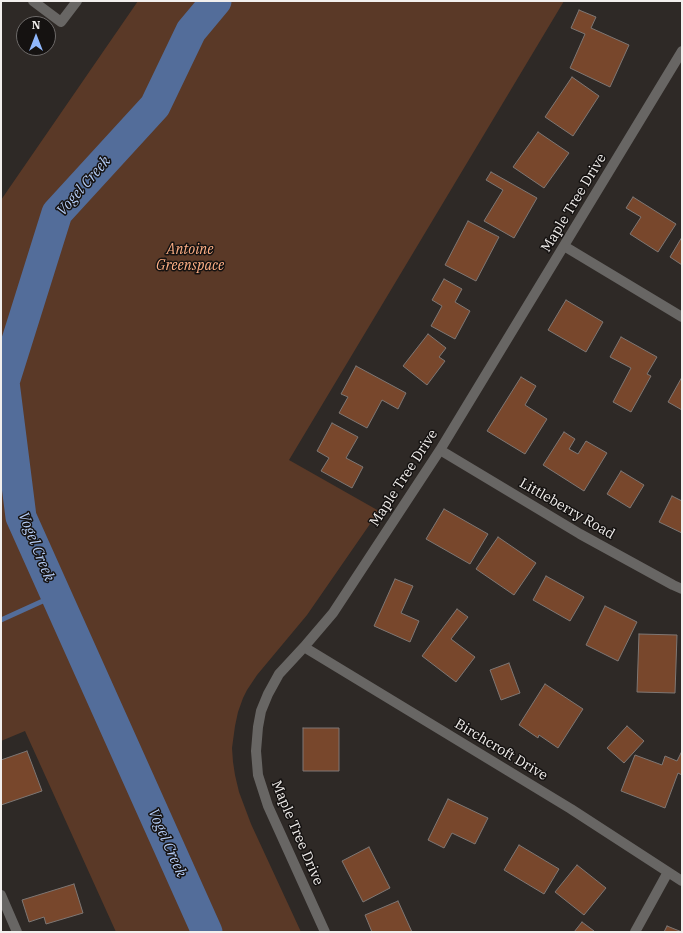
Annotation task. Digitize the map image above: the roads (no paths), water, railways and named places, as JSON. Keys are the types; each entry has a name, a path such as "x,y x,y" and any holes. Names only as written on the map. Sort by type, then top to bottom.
{"street":[{"path":"33,1 61,22 77,1"},
{"name":"Maple Tree Drive","path":"325,932 268,806 258,775 256,751 261,711 279,674 333,613 440,450 682,51"},
{"path":"564,246 682,317"},
{"name":"Littleberry Road","path":"440,450 580,534 682,589"},
{"name":"Birchcroft Drive","path":"304,647 570,809 682,881"},
{"path":"635,932 668,872"},
{"path":"1,896 17,932"}],"waterway":[{"name":"Vogel Creek","path":"207,932 21,517 4,382 57,213 155,106 191,31 216,1"},
{"path":"1,620 56,595"}],"park label":[{"name":"Antoine Greenspace","path":"190,258"}]}
